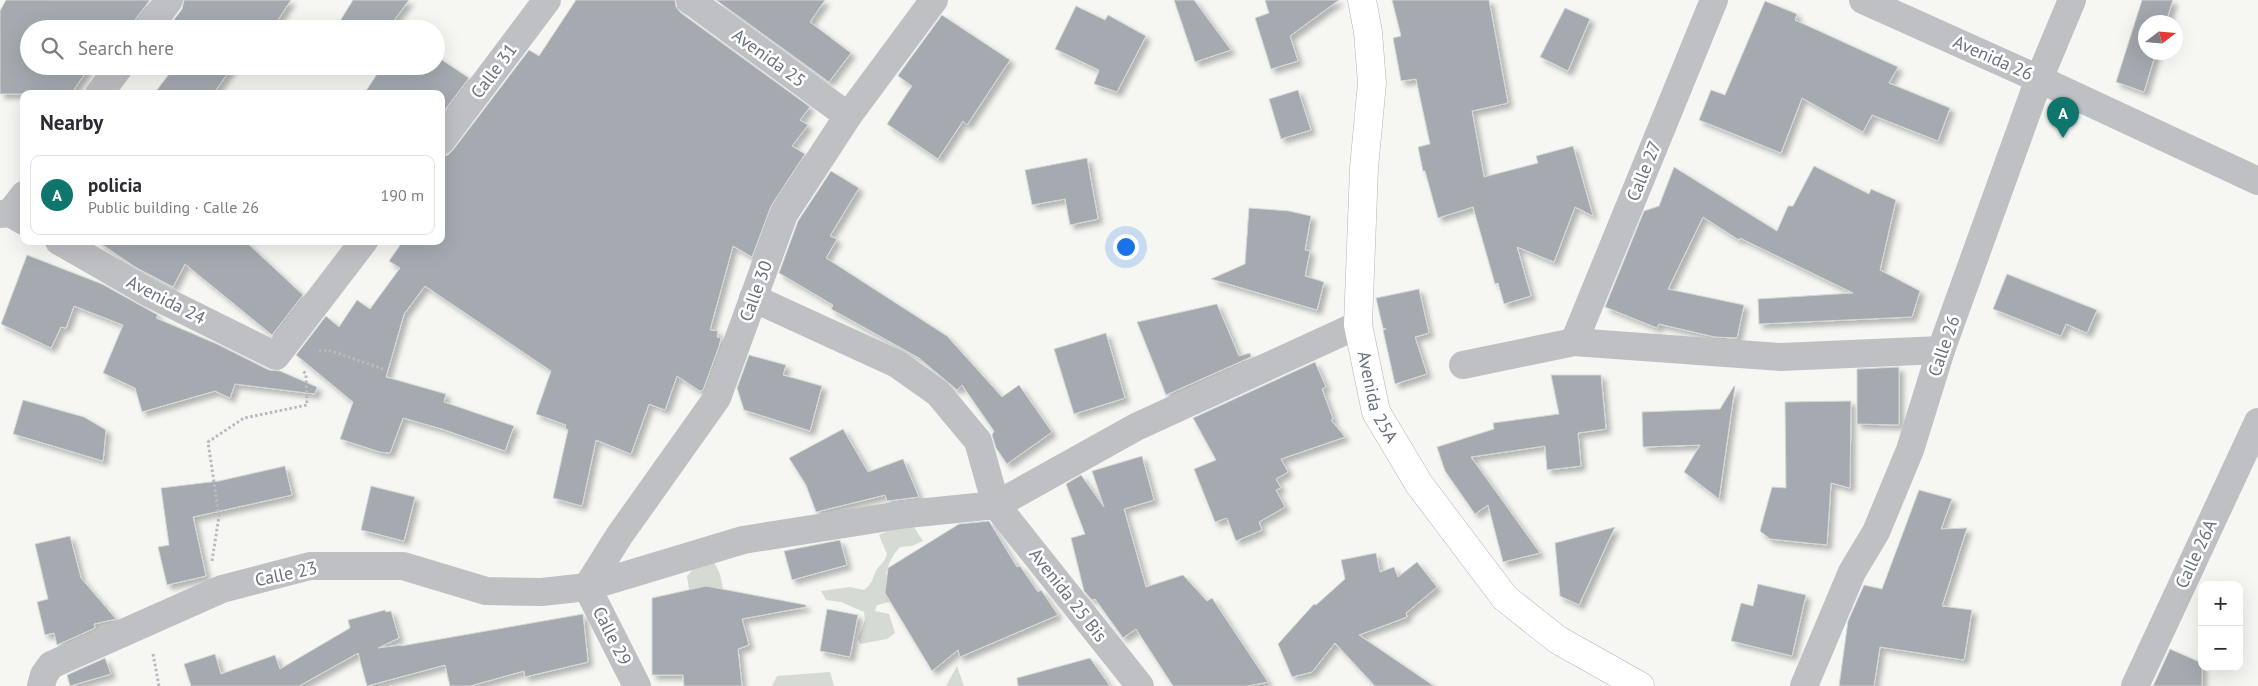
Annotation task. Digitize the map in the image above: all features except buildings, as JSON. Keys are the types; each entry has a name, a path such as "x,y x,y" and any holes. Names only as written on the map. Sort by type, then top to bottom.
{"main road":[{"name":"Avenida 25A","path":"1362,0 1368,32 1372,83 1364,168 1358,325 1376,412 1419,484 1505,598 1558,640 1640,686"}],"street":[{"path":"155,20 169,0"},
{"name":"Calle 31","path":"445,136 547,0"},
{"name":"Avenida 25","path":"690,0 848,116"},
{"name":"Calle 30","path":"587,587 652,488 717,398 784,214 848,116 934,0"},
{"name":"Calle 27","path":"1574,342 1714,0"},
{"name":"Avenida 26","path":"1863,0 2040,79 2258,181"},
{"name":"Calle 26","path":"1804,686 1852,572 1876,532 1903,468 1941,350 2040,79 2072,0"},
{"path":"102,90 113,75"},
{"name":"Avenida 24","path":"66,245 151,294 276,356"},
{"path":"276,356 361,245"},
{"path":"753,298 897,364 938,393 978,441 996,505 1136,426 1358,325"},
{"path":"1463,365 1574,342 1781,357 1941,350"},
{"name":"Calle 26A","path":"2134,686 2258,422"},
{"name":"Calle 23","path":"41,686 44,675 51,665 147,624 184,604 222,589 310,566 403,566 486,592 542,592 587,587 743,540 907,514 996,505"},
{"name":"Avenida 25 Bis","path":"996,505 1140,686"},
{"name":"Calle 29","path":"587,587 637,686"}],"path":[{"path":"276,356 328,350 383,369"},
{"path":"222,589 211,566 218,516 208,442 244,418 307,405 306,374 276,356"}],"shaded area":[{"path":"910,521 923,541 912,546 900,547 895,553 889,563 886,574 893,575 893,601 877,605 875,611 889,614 895,633 887,639 860,644 858,638 865,620 864,612 841,602 826,600 821,591 850,587 864,590 872,581 887,554 879,535"},
{"path":"713,560 720,574 725,599 693,614 687,576 696,566"},
{"path":"957,666 964,686 946,686"},
{"path":"830,672 834,686 772,686 777,676"}],"place":[{"name":"policia","path":"2063,138"}]}
